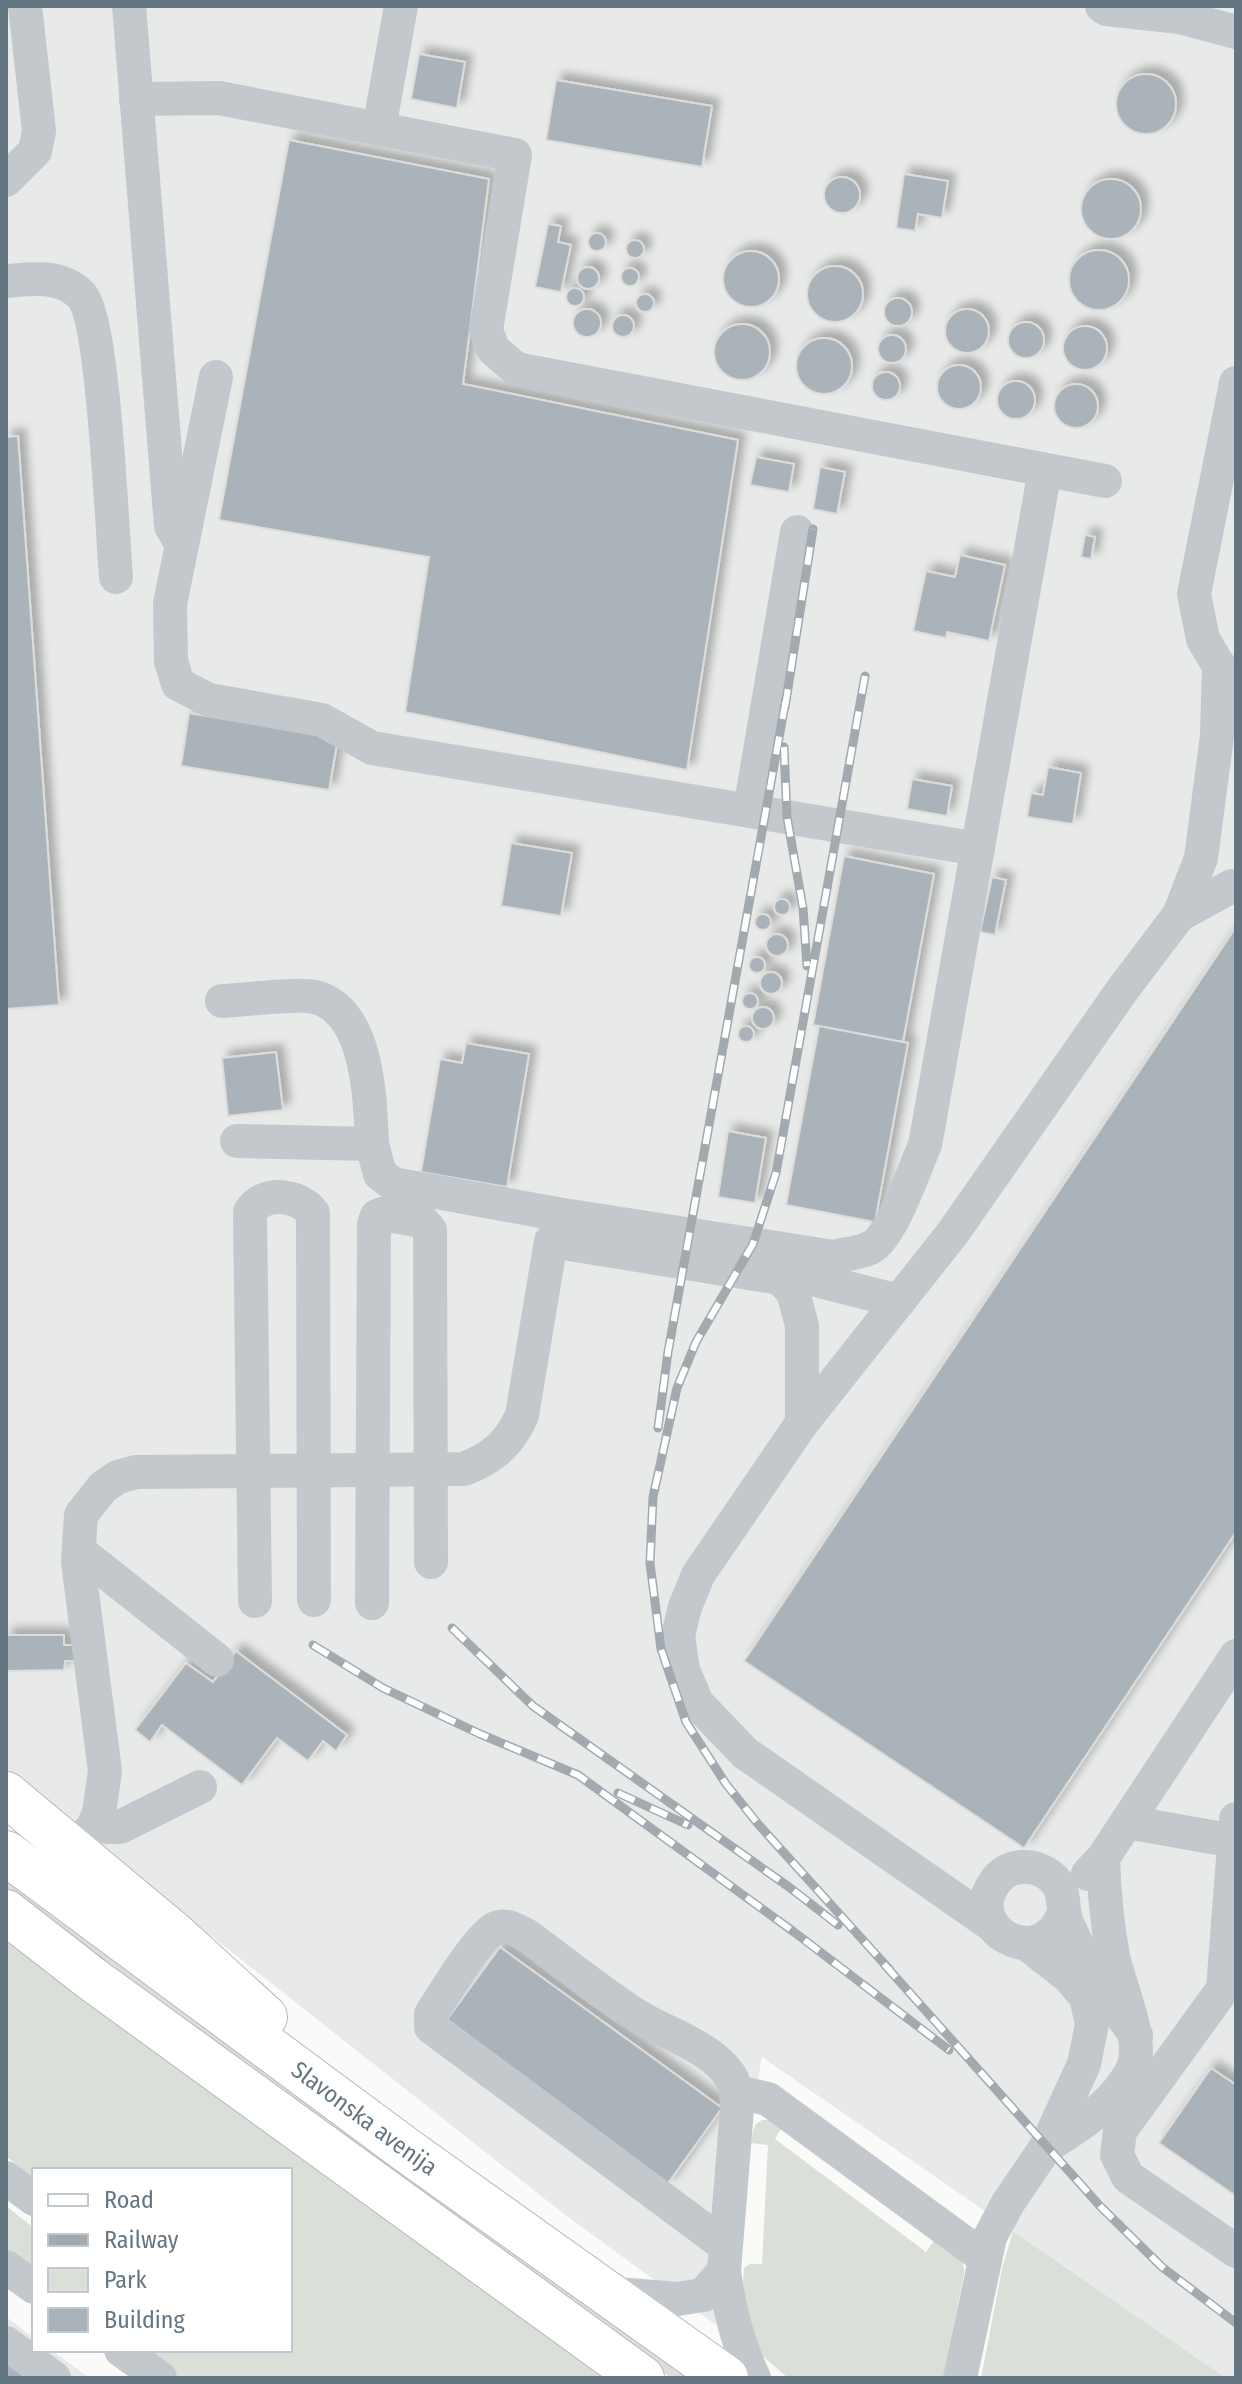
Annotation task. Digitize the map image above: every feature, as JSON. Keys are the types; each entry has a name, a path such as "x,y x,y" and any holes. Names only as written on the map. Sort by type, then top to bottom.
{"main road":[{"path":"6,1794 83,1838 175,1935 295,2043 346,2081 405,2149"},
{"name":"Slavonska avenija","path":"6,1853 405,2149 726,2378"},
{"name":"Slavonska avenija","path":"6,1912 105,1989 642,2378"}],"street":[{"path":"6,180 35,151 39,131 25,6"},
{"path":"129,6 171,526 182,546"},
{"path":"379,129 401,6"},
{"path":"1097,7 1180,17 1236,32"},
{"path":"136,99 219,98 515,155 486,330 493,349 516,369 1105,481"},
{"path":"6,281 50,278 72,287 83,297 91,315 98,353 116,577"},
{"path":"216,377 170,604 171,661 178,684 209,700 322,720 372,748 978,849"},
{"path":"1236,383 1194,594 1203,639 1227,673 1201,858 1179,915 1123,989 952,1234 802,1423 698,1575 678,1636 683,1670 697,1703 745,1753 992,1925 1001,1935 1027,1944 1051,1934 1064,1908 1103,1858 1236,1656"},
{"path":"222,1001 313,996 329,1003 348,1023 363,1057 370,1093 372,1144 380,1174 393,1184 557,1214 834,1257 872,1248 896,1212 925,1145 1045,470"},
{"path":"750,810 797,532"},
{"path":"1179,915 1232,886 1236,888"},
{"path":"237,1141 372,1144"},
{"path":"255,1601 250,1212 261,1199 272,1197 302,1202 313,1213 314,1600"},
{"path":"372,1603 374,1224 377,1216 382,1214 422,1221 430,1230 431,1562"},
{"path":"83,1838 99,1813 105,1771 79,1551 81,1515 103,1487 118,1477 136,1472 464,1469 485,1461 513,1436 522,1415 551,1241 780,1278 808,1278 899,1301"},
{"path":"780,1278 793,1292 802,1326 802,1423"},
{"path":"79,1551 217,1660"},
{"path":"83,1838 120,1827 200,1787"},
{"path":"1127,1822 1235,1830 1223,1989 1120,2131 1117,2155 1128,2177 1236,2251"},
{"path":"1046,2147 1103,2109 1133,2068 1136,2035 1114,1960 1105,1906 1103,1858"},
{"path":"992,1925 987,1903 997,1878 1016,1867 1029,1866 1053,1878 1061,1888 1064,1908 1084,1962 1136,2035"},
{"path":"725,2258 431,2027 431,2014 480,1942 496,1928 509,1927 526,1935 636,2016 706,2053 729,2074 737,2092 725,2258 729,2312 741,2351 754,2378"},
{"path":"960,2378 990,2237 1008,2203 1046,2147 1084,2064 1092,2024 1086,1997 1068,1976 1027,1944"},
{"path":"737,2092 768,2099 985,2258"},
{"path":"6,2178 32,2198"},
{"path":"604,2293 677,2299 703,2295 725,2258"},
{"path":"6,2267 32,2286"},
{"path":"6,2343 54,2378"},
{"path":"124,2352 160,2378"}],"shaded area":[{"path":"6,6 1236,6 1236,2378 1226,2378 762,2057 716,2325 564,2214 6,1774"},
{"path":"6,2317 32,2336 32,2352 54,2352 90,2378 6,2378"}],"green space":[{"path":"6,1869 698,2378 671,2378 125,1980 6,1888"},
{"path":"6,1929 619,2378 180,2378 143,2352 292,2352 292,2168 32,2168 32,2177 6,2156"},
{"path":"762,2120 784,2124 775,2139 926,2252 935,2239 959,2257 964,2274 943,2378 788,2378 759,2353 742,2300 744,2268 750,2264 762,2264 768,2145 750,2143 755,2125"},
{"path":"6,2206 32,2226 32,2272 6,2253"},
{"path":"1013,2231 1226,2378 981,2378 1002,2269"}],"building":[{"path":"419,54 465,62 457,108 411,99"},
{"path":"1146,74 1167,83 1176,104 1167,125 1146,134 1125,125 1116,104 1125,83"},
{"path":"556,80 712,106 702,167 546,140"},
{"path":"289,140 489,179 463,384 738,440 687,770 405,712 429,557 219,520"},
{"path":"904,174 948,181 942,218 918,214 915,231 896,228"},
{"path":"842,177 855,182 860,195 855,208 842,213 829,208 824,195 829,182"},
{"path":"1111,179 1132,188 1141,209 1132,230 1111,239 1090,230 1081,209 1090,188"},
{"path":"548,224 561,226 558,242 571,245 561,292 535,287"},
{"path":"597,233 606,242 597,251 588,242"},
{"path":"635,240 644,249 635,258 626,249"},
{"path":"1099,250 1120,259 1129,280 1120,301 1099,310 1078,301 1069,280 1078,259"},
{"path":"751,251 771,259 779,279 771,299 751,307 731,299 723,279 731,259"},
{"path":"835,266 855,274 863,294 855,314 835,322 815,314 807,294 815,274"},
{"path":"588,267 596,270 599,278 596,286 588,289 580,286 577,278 580,270"},
{"path":"630,268 639,277 630,286 621,277"},
{"path":"575,288 584,297 575,306 566,297"},
{"path":"645,294 654,303 645,312 636,303"},
{"path":"898,298 908,302 912,312 908,322 898,326 888,322 884,312 888,302"},
{"path":"587,309 597,313 601,323 597,333 587,337 577,333 573,323 577,313"},
{"path":"967,309 982,316 989,331 982,346 967,353 952,346 945,331 952,316"},
{"path":"623,315 631,318 634,326 631,334 623,337 615,334 612,326 615,318"},
{"path":"1026,322 1039,327 1044,340 1039,353 1026,358 1013,353 1008,340 1013,327"},
{"path":"742,324 762,332 770,352 762,372 742,380 722,372 714,352 722,332"},
{"path":"1085,326 1100,333 1107,348 1100,363 1085,370 1070,363 1063,348 1070,333"},
{"path":"892,335 902,339 906,349 902,359 892,363 882,359 878,349 882,339"},
{"path":"824,338 844,346 852,366 844,386 824,394 804,386 796,366 804,346"},
{"path":"959,365 974,372 981,387 974,402 959,409 944,402 937,387 944,372"},
{"path":"886,372 896,376 900,386 896,396 886,400 876,396 872,386 876,376"},
{"path":"1016,381 1029,387 1035,400 1029,413 1016,419 1003,413 997,400 1003,387"},
{"path":"1076,384 1091,391 1098,406 1091,421 1076,428 1061,421 1054,406 1061,391"},
{"path":"18,436 59,1005 6,1009 6,437"},
{"path":"756,457 794,464 789,492 750,485"},
{"path":"820,467 845,472 837,514 813,509"},
{"path":"1085,535 1095,537 1091,559 1081,557"},
{"path":"960,555 1005,565 989,641 947,632 946,638 913,631 926,571 955,577"},
{"path":"189,713 338,738 329,790 181,766"},
{"path":"1048,767 1081,773 1073,824 1027,817 1031,793 1043,795"},
{"path":"912,779 952,786 947,816 907,809"},
{"path":"511,843 572,853 561,916 501,906"},
{"path":"844,856 934,874 903,1042 813,1025"},
{"path":"992,877 1006,880 995,935 980,932"},
{"path":"782,899 788,901 788,913 782,915 776,913 774,907 776,901"},
{"path":"763,914 769,916 769,928 763,930 757,928 755,922 757,916"},
{"path":"1236,927 1236,1532 1024,1848 744,1661"},
{"path":"777,934 788,945 777,956 766,945"},
{"path":"757,957 763,959 763,971 757,973 751,971 749,965 751,959"},
{"path":"771,972 782,983 771,994 760,983"},
{"path":"750,993 756,995 756,1007 750,1009 744,1007 742,1001 744,995"},
{"path":"763,1007 774,1018 763,1029 752,1018"},
{"path":"746,1026 752,1028 752,1040 746,1042 740,1040 738,1034 740,1028"},
{"path":"819,1026 908,1043 875,1222 786,1205"},
{"path":"466,1043 529,1054 507,1187 421,1172 440,1059 462,1063"},
{"path":"276,1052 283,1110 228,1116 222,1058"},
{"path":"728,1131 766,1138 755,1203 718,1197"},
{"path":"6,1635 64,1635 64,1645 79,1645 79,1661 65,1661 64,1670 6,1671"},
{"path":"236,1651 347,1735 336,1751 323,1741 308,1761 277,1738 242,1785 162,1725 150,1742 135,1730 186,1663 213,1682"},
{"path":"500,1947 722,2108 666,2186 443,2025"},
{"path":"1211,2068 1236,2085 1236,2196 1159,2143"},
{"path":"6,2363 27,2378 6,2378"}],"railway":[{"path":"785,707 813,529"},
{"path":"865,676 776,1173 753,1244 696,1342 677,1388 653,1497 650,1563 661,1649 686,1722 726,1784 758,1824 890,1970"},
{"path":"658,1428 668,1352 786,699"},
{"path":"784,747 787,817 803,908 807,966"},
{"path":"452,1628 533,1706 838,1925"},
{"path":"313,1645 383,1688 480,1734 578,1775 794,1932 949,2050"},
{"path":"618,1793 688,1825"},
{"path":"884,1964 1100,2206 1162,2267 1236,2323"}]}
